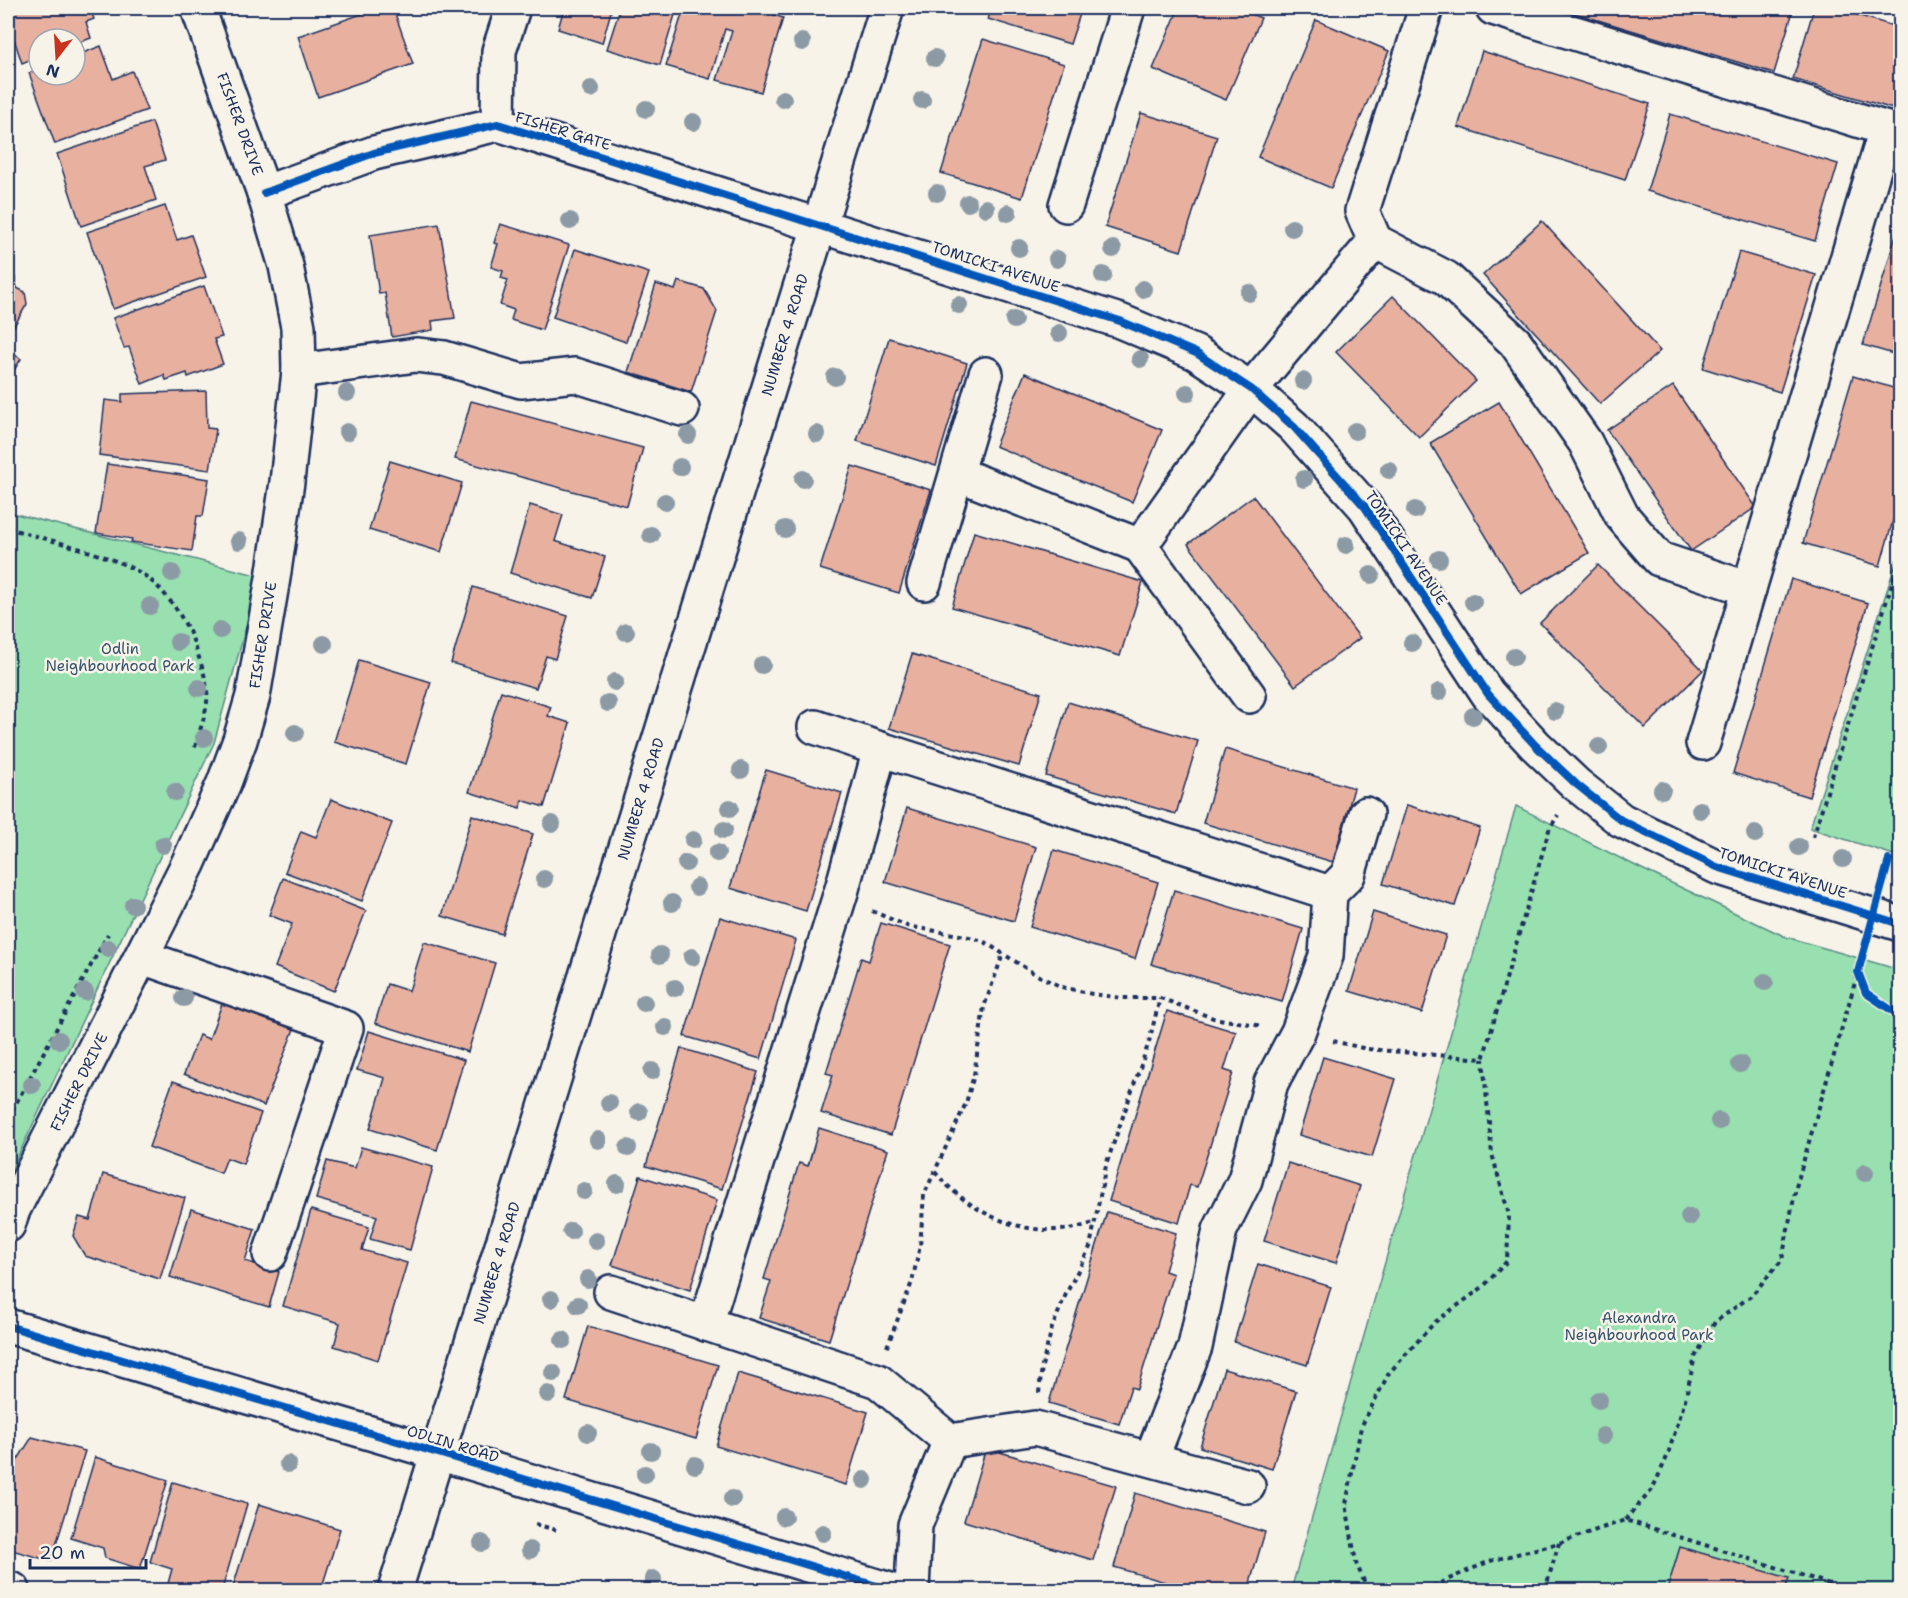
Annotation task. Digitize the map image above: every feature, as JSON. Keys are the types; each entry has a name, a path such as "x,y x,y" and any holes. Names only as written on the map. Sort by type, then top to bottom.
{"street":[{"name":"FISHER DRIVE","path":"8,1225 18,1200 142,957 207,823 240,740 253,696 287,482 299,371 296,316 286,266 264,193 198,8"},
{"path":"498,124 499,51 513,8"},
{"name":"NUMBER 4 ROAD","path":"395,1590 887,8"},
{"path":"1066,205 1128,8"},
{"path":"1426,8 1362,211 1375,241 1446,278 1515,342 1585,442 1622,516 1659,559 1749,589"},
{"path":"1493,8 1893,131 1703,743"},
{"name":"FISHER GATE","path":"264,193 374,153 498,124 819,225"},
{"name":"TOMICKI AVENUE","path":"819,225 1120,321 1196,353 1251,388 1294,428 1365,507 1488,694 1535,745 1576,784 1621,820 1717,867 1887,920"},
{"path":"1140,546 1251,388 1375,241"},
{"path":"299,371 416,355 444,358 521,381 575,375 682,409"},
{"path":"924,583 986,374"},
{"path":"958,474 1140,546 1249,696"},
{"path":"815,727 1330,893"},
{"path":"706,1324 842,890 880,749"},
{"path":"1151,1459 1195,1347 1220,1230 1245,1180 1271,1083 1298,1032 1326,956 1330,893 1348,875 1366,814"},
{"path":"142,957 346,1028 270,1254"},
{"path":"611,1292 878,1381 950,1442 1035,1428 1248,1486"},
{"name":"ODLIN ROAD","path":"8,1326 890,1590"},
{"path":"912,1590 915,1524 950,1442"},
{"path":"8,1589 13,1590"}],"path":[{"path":"8,528 95,554 140,572 177,610 191,632 202,666 208,700 192,756"},
{"path":"1814,837 1900,558"},
{"path":"1368,1590 1356,1563 1346,1504 1361,1427 1389,1373 1427,1330 1483,1287 1507,1262 1509,1215 1492,1154 1483,1059 1549,830 1576,784"},
{"path":"842,890 878,915 907,926 983,941 1035,974 1062,987 1122,998 1160,998 1213,1018 1298,1032 1367,1049 1483,1059"},
{"path":"1424,1590 1490,1561 1559,1543 1624,1520 1652,1490 1667,1457 1684,1404 1695,1357 1715,1322 1751,1296 1782,1260 1796,1187 1858,972 1887,920"},
{"path":"8,1118 111,928"},
{"path":"873,1380 912,1282 920,1246 924,1195 966,1103 974,1075 984,1007 1003,954"},
{"path":"1858,972 1862,982"},
{"path":"1035,1428 1042,1366 1052,1328 1090,1247 1106,1165 1149,1042 1160,998"},
{"path":"935,1172 947,1187 987,1215 1027,1228 1059,1230 1094,1223"},
{"path":"1624,1520 1849,1590"},
{"path":"1545,1590 1559,1543"}],"green space":[{"name":"Odlin Neighbourhood Park","path":"8,512 260,576 214,743 8,1177"},
{"path":"1900,550 1900,857 1810,828"},
{"name":"Alexandra Neighbourhood Park","path":"1516,806 1786,937 1900,970 1900,1590 1291,1590"}],"building":[{"path":"8,8 90,8 94,19 86,22 91,38 87,40 87,27 27,27 27,61 22,63 14,39 8,37"},
{"path":"379,8 393,8 413,64 318,97 298,36"},
{"path":"564,8 612,8 602,43 558,29"},
{"path":"620,8 677,8 660,65 607,49"},
{"path":"684,8 776,8 774,15 783,18 761,92 717,80 732,31 725,29 710,79 666,66"},
{"path":"992,8 1082,8 1070,44 988,19"},
{"path":"1179,8 1236,8 1261,18 1226,100 1153,69"},
{"path":"1558,8 1794,8 1774,73"},
{"path":"1814,8 1834,8 1900,28 1900,111 1793,79"},
{"path":"1316,20 1389,51 1331,188 1258,157"},
{"path":"983,39 1064,64 1022,198 941,173"},
{"path":"101,46 113,79 132,71 147,110 55,144 34,87 87,87 87,51"},
{"path":"1482,51 1650,104 1625,180 1458,127"},
{"path":"1141,113 1217,136 1181,251 1105,227"},
{"path":"1670,114 1838,164 1815,241 1647,191"},
{"path":"152,122 165,160 145,166 156,200 81,226 57,154"},
{"path":"165,206 177,240 191,235 206,277 113,309 87,232"},
{"path":"1542,221 1660,351 1600,404 1483,275"},
{"path":"1900,222 1900,356 1863,345"},
{"path":"439,224 455,318 432,321 433,330 392,337 385,293 379,294 370,235"},
{"path":"500,224 569,245 542,330 511,320 514,310 500,305 508,280 501,278 503,271 491,267 498,244 494,243"},
{"path":"575,249 649,273 626,342 553,317"},
{"path":"1739,252 1816,275 1780,392 1703,368"},
{"path":"8,265 13,268 17,288 25,292 27,304 8,336"},
{"path":"678,281 704,289 717,311 691,392 628,372 656,284 675,290"},
{"path":"204,286 222,337 214,339 223,364 188,377 187,373 166,380 164,375 142,384 129,347 124,348 113,318"},
{"path":"1393,296 1476,381 1419,437 1336,352"},
{"path":"889,338 967,363 936,466 857,441"},
{"path":"8,350 21,359 8,380"},
{"path":"1025,373 1162,430 1132,502 995,446"},
{"path":"1853,376 1900,390 1900,496 1880,566 1803,543"},
{"path":"1673,386 1756,507 1691,551 1607,430"},
{"path":"206,391 207,428 216,429 210,470 99,455 105,400 122,402 122,394"},
{"path":"471,401 643,448 627,506 455,459"},
{"path":"1499,402 1589,553 1521,594 1430,443"},
{"path":"390,461 462,483 441,552 369,530"},
{"path":"107,464 209,479 203,516 197,516 192,551 131,542 132,539 96,533"},
{"path":"852,466 931,490 899,593 820,569"},
{"path":"1253,496 1360,638 1295,686 1188,544"},
{"path":"530,505 563,515 555,541 605,557 592,598 510,573"},
{"path":"974,532 1143,582 1120,656 952,607"},
{"path":"1598,565 1703,670 1645,728 1540,623"},
{"path":"1791,579 1868,603 1809,797 1733,773"},
{"path":"473,587 568,616 555,659 546,656 536,688 451,663"},
{"path":"912,654 1041,693 1019,766 889,728"},
{"path":"359,660 431,682 406,764 334,742"},
{"path":"501,691 551,707 548,716 570,723 544,807 522,800 520,808 469,792"},
{"path":"1068,702 1198,741 1176,814 1046,776"},
{"path":"1225,749 1354,788 1333,862 1203,823"},
{"path":"766,770 842,793 806,911 730,888"},
{"path":"331,799 392,823 362,901 285,872 301,831 316,837"},
{"path":"1407,805 1480,828 1455,906 1383,884"},
{"path":"907,808 1036,847 1014,921 885,882"},
{"path":"472,815 533,834 502,934 442,916"},
{"path":"1054,850 1158,882 1135,959 1030,927"},
{"path":"283,878 366,911 334,991 275,967 292,924 269,915"},
{"path":"1174,890 1303,929 1282,1002 1151,964"},
{"path":"1373,912 1446,935 1422,1013 1349,991"},
{"path":"720,917 796,940 761,1059 684,1036"},
{"path":"881,923 950,944 891,1135 821,1113 833,1075 826,1073 861,958 869,961"},
{"path":"424,942 495,963 468,1052 375,1023 387,984 409,991"},
{"path":"223,1001 294,1029 264,1106 184,1074 199,1035 209,1039"},
{"path":"1167,1011 1236,1032 1224,1070 1233,1073 1197,1187 1190,1185 1179,1223 1109,1201"},
{"path":"369,1031 464,1060 437,1150 370,1129 385,1078 357,1070"},
{"path":"681,1048 758,1072 722,1189 646,1166"},
{"path":"1323,1057 1396,1079 1372,1157 1299,1135"},
{"path":"173,1081 261,1113 243,1164 227,1158 221,1173 149,1147"},
{"path":"819,1128 888,1150 829,1340 759,1318 771,1281 764,1279 799,1163 808,1166"},
{"path":"361,1147 433,1167 410,1250 370,1239 377,1216 316,1199 327,1161 355,1168"},
{"path":"1288,1163 1360,1186 1336,1263 1264,1241"},
{"path":"103,1174 185,1198 160,1279 85,1256 73,1236 79,1217 90,1220"},
{"path":"640,1176 717,1200 690,1290 612,1265"},
{"path":"191,1209 255,1229 245,1261 279,1272 269,1307 170,1277"},
{"path":"311,1210 369,1227 362,1250 407,1263 378,1360 334,1346 340,1323 283,1306"},
{"path":"1107,1212 1176,1233 1165,1271 1173,1274 1137,1389 1131,1387 1119,1424 1049,1403"},
{"path":"1258,1264 1331,1287 1307,1365 1234,1342"},
{"path":"588,1326 718,1365 696,1439 566,1400"},
{"path":"1224,1369 1296,1391 1272,1469 1200,1447"},
{"path":"738,1373 868,1412 846,1485 716,1446"},
{"path":"32,1437 85,1451 51,1561 8,1549 8,1475"},
{"path":"986,1448 1116,1486 1093,1560 964,1521"},
{"path":"95,1457 168,1480 140,1569 105,1558 103,1548 71,1538"},
{"path":"173,1482 247,1504 222,1590 179,1590 167,1587 172,1569 150,1562"},
{"path":"1135,1493 1265,1532 1248,1590 1192,1590 1114,1567"},
{"path":"259,1504 340,1529 321,1590 232,1590"},
{"path":"1680,1547 1789,1578 1785,1590 1667,1590"}],"cycle path":[{"path":"264,193 374,153 498,124 1120,321 1196,353 1251,389 1294,427 1365,507 1488,694 1535,745 1576,784 1621,820 1717,867 1900,924"},
{"path":"1889,860 1858,972 1866,993 1900,1016"},
{"path":"8,1326 890,1590"}]}
